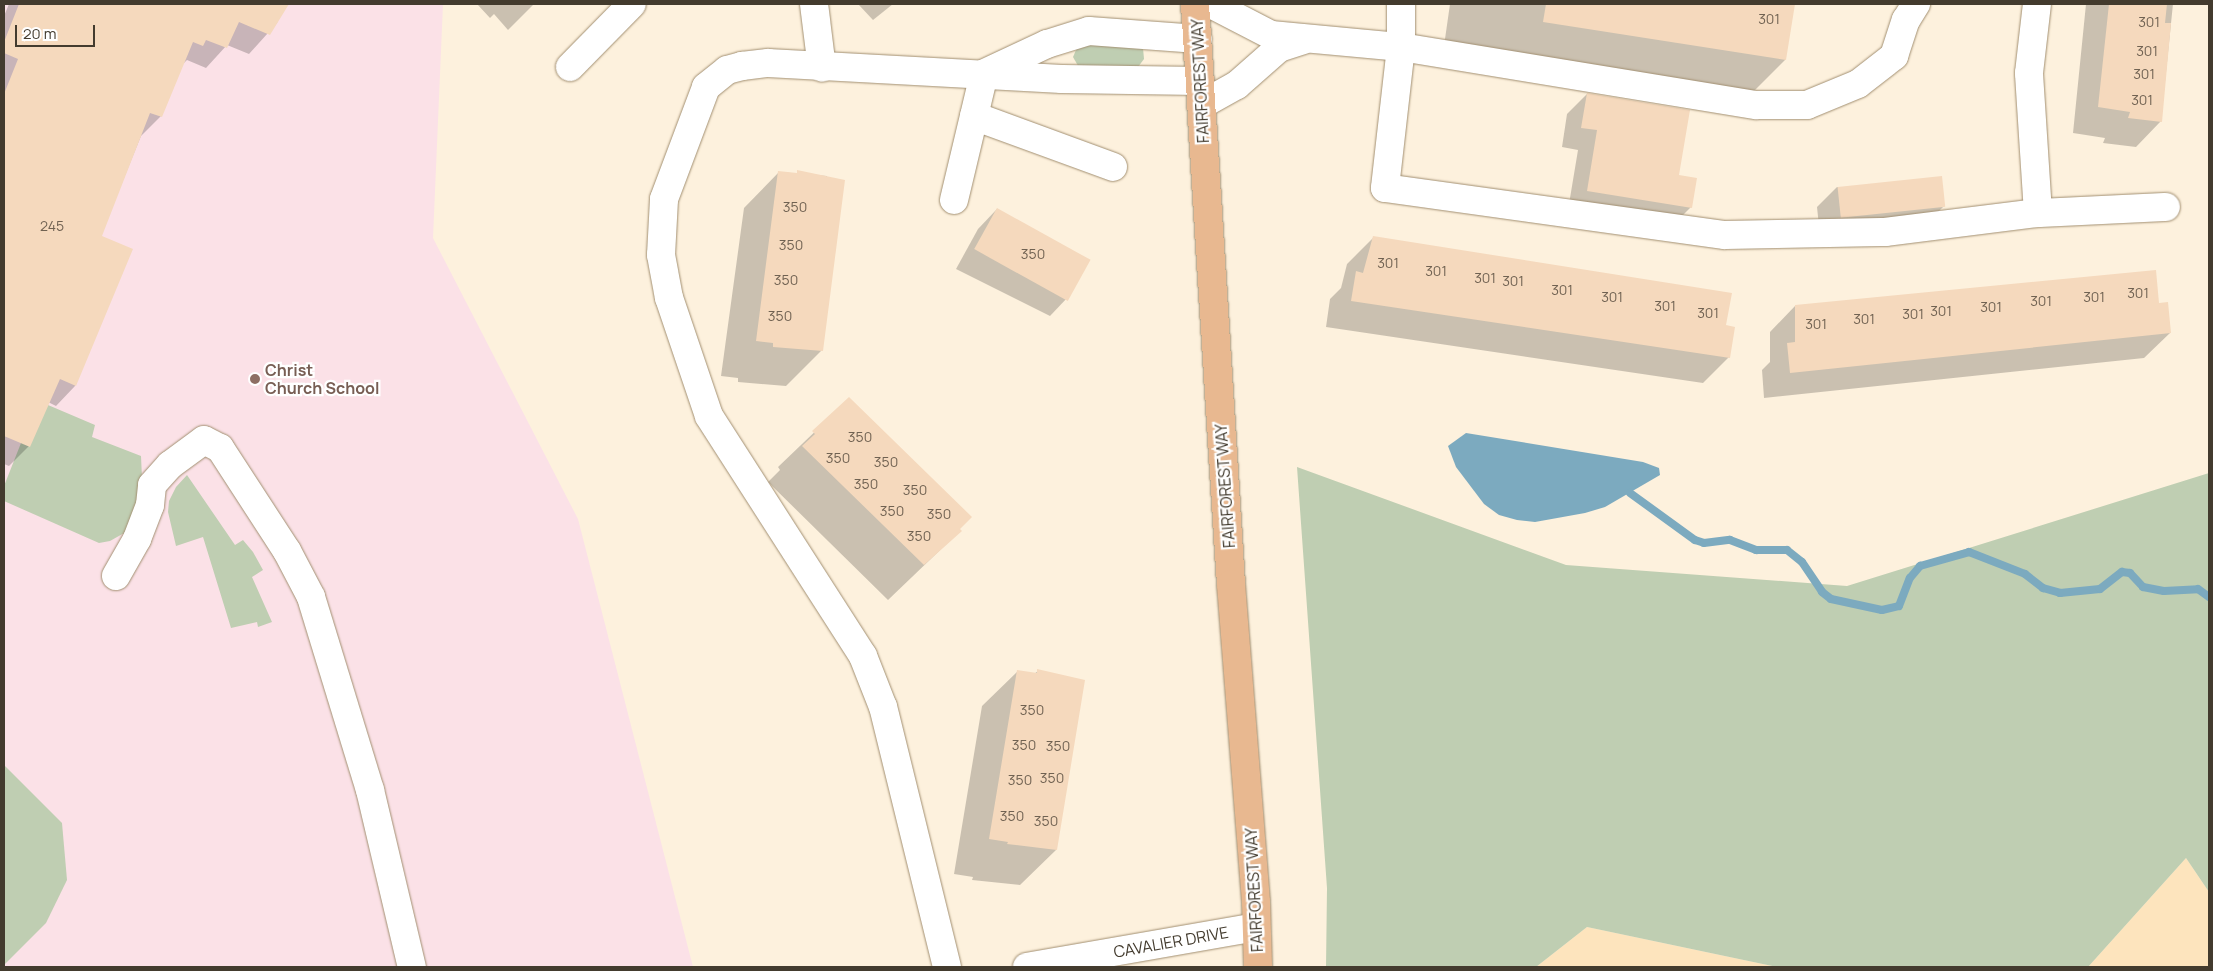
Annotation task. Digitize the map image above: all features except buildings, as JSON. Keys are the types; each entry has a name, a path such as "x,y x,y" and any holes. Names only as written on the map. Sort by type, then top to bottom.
{"main road":[{"name":"FAIRFOREST WAY","path":"1195,4 1258,967"}],"street":[{"path":"570,68 632,4"},
{"path":"814,4 822,68"},
{"path":"1211,4 1271,35 1401,47 1757,105 1807,105 1858,84 1894,56 1906,20 1916,4"},
{"path":"1401,4 1401,47 1385,188 1725,235 1885,232 2038,213 2166,207"},
{"path":"2037,4 2029,73 2038,213"},
{"path":"984,74 1047,44 1090,31 1198,39"},
{"path":"947,967 883,707 863,656 709,416 669,298 661,255 664,199 706,87 727,70 768,63 822,68 1062,79 1200,93 1236,85 1279,48 1308,39"},
{"path":"954,200 984,74"},
{"path":"974,116 1113,167"},
{"path":"116,576 137,539 150,505 152,485 170,465 204,440 220,448 287,551 311,596 370,790 412,967"},
{"name":"CAVALIER DRIVE","path":"1027,967 1256,927"}],"shaded area":[{"name":"Christ Church School","path":"4,4 443,4 433,238 578,519 693,967 4,967"},
{"path":"2186,858 2209,892 2209,967 2088,967"},
{"path":"1587,927 1777,967 1536,967"}],"green space":[{"path":"1079,43 1143,48 1144,59 1138,67 1081,71 1073,57"},
{"path":"48,405 95,425 92,437 141,456 142,478 133,528 110,541 99,543 4,501 4,486 21,443"},
{"path":"1297,467 1566,565 1847,586 2209,473 2209,892 2186,858 2088,967 1777,967 1587,927 1536,967 1326,967 1327,888"},
{"path":"187,475 235,545 243,540 253,552 263,570 252,577 272,622 258,627 257,622 231,628 203,537 176,546 168,512 169,501 176,487"},
{"path":"4,765 62,823 67,880 46,923 4,965"}],"water":[{"path":"1466,433 1643,462 1659,468 1660,475 1605,507 1585,513 1535,522 1517,520 1499,515 1484,504 1456,467 1448,446"}],"waterway":[{"path":"1630,493 1695,540 1704,543 1730,540 1756,550 1787,550 1802,562 1822,592 1831,599 1882,610 1899,606 1910,578 1920,566 1969,552 2025,574 2043,588 2060,593 2100,589 2122,572 2130,573 2143,587 2164,591 2198,589 2209,597"}],"place":[{"name":"Christ Church School","path":"255,379"}]}
